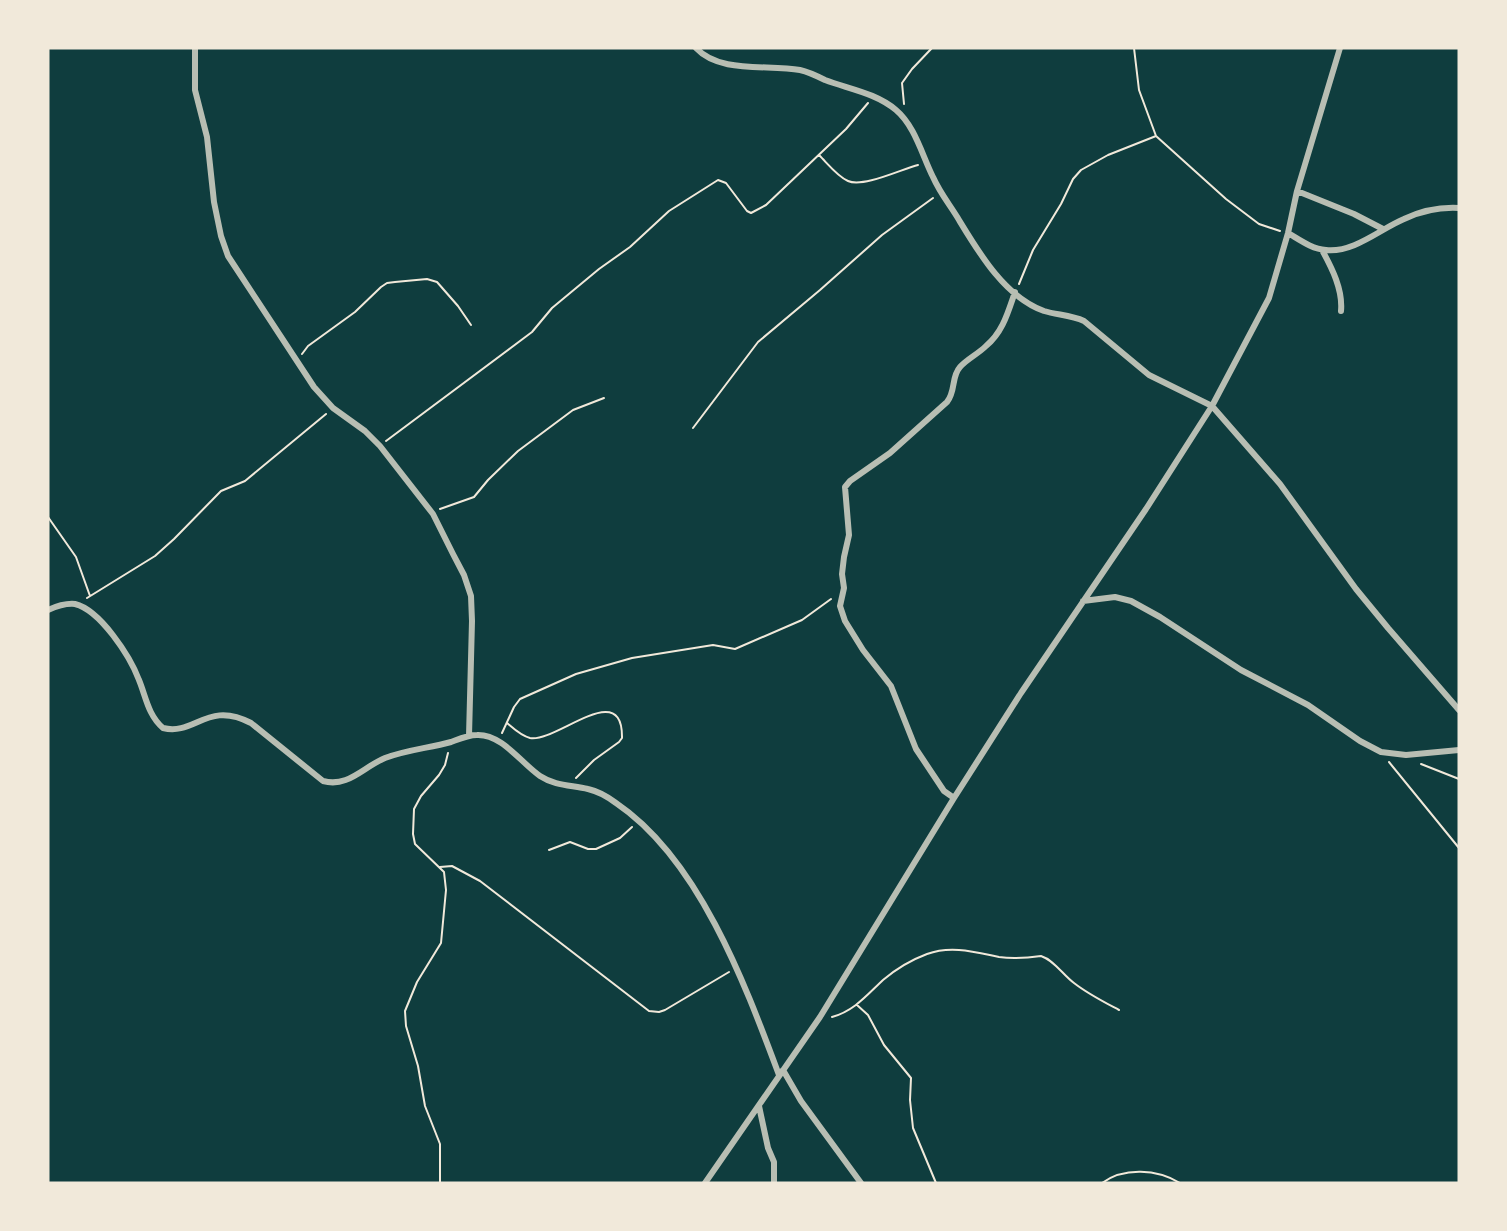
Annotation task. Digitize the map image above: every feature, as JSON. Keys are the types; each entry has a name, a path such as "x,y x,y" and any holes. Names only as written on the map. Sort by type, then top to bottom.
{"street":[{"path":"195,48 195,86 207,137 214,202 228,256 314,387 333,408 365,431 380,446 433,514 464,575 471,596 472,621 469,736"},
{"path":"696,48 706,57 722,62 759,68 803,70 873,96 896,110 904,118 921,149 941,193 982,257 1000,279 1015,292 1045,311 1076,317 1084,321 1149,375 1212,406 1281,484 1356,589 1459,710"},
{"path":"705,1183 820,1017 954,798 1212,406 1269,298 1288,233 1297,191 1340,48"},
{"path":"1297,191 1354,214 1383,229"},
{"path":"1288,233 1310,246 1332,250 1348,247 1404,218 1431,210 1459,208"},
{"path":"1322,250 1336,280 1342,303 1341,311"},
{"path":"954,798 944,791 916,749 891,686 863,650 845,621 840,606 843,594 843,565 849,531 845,487 890,453 947,402 952,396 955,375 960,368 998,334 1015,292"},
{"path":"1083,601 1115,597 1131,601 1160,617 1241,670 1308,705 1360,741 1381,752 1406,755 1459,750"},
{"path":"48,610 59,605 78,605 92,613 108,629 138,678 152,717 163,728 177,729 217,715 238,716 251,723 323,781 332,783 345,781 383,759 479,735 499,741 540,776 558,784 588,789 616,802 644,825 687,877 708,911 781,1072 861,1183"},
{"path":"759,1106 768,1148 774,1162 774,1183"}],"path":[{"path":"904,118 903,83 912,69 932,48"},
{"path":"1134,48 1139,90 1156,136 1226,199 1259,224 1288,233"},
{"path":"380,446 532,332 552,308 630,247 669,211 718,180 726,183 747,211 756,212 846,129 873,96"},
{"path":"1015,292 1033,250 1061,204 1073,179 1081,170 1108,155 1156,136"},
{"path":"819,155 839,175 850,182 866,181 926,162"},
{"path":"693,428 758,342 820,291 882,235 941,193"},
{"path":"300,365 302,354 308,346 355,312 387,283 427,279 437,282 471,325"},
{"path":"433,514 445,506 474,497 518,451 573,410 604,398"},
{"path":"78,605 154,556 221,491 245,481 333,408"},
{"path":"48,518 76,557 90,596"},
{"path":"499,741 520,699 576,674 632,658 713,645 735,649 802,620 825,603 843,594"},
{"path":"507,723 521,735 532,739 599,712 608,711 615,714 621,723 622,738 594,760 568,786"},
{"path":"440,1183 440,1144 425,1106 406,1026 405,1011 417,982 441,943 446,880 440,867 415,843 412,821 414,809 445,765 451,742"},
{"path":"1381,752 1459,848"},
{"path":"1406,755 1426,767 1459,779"},
{"path":"549,850 570,842 588,849 596,849 620,838 630,828 644,825"},
{"path":"440,867 452,866 480,881 649,1011 666,1010 735,968"},
{"path":"820,1017 833,1017 857,1005 899,968 929,953 949,950 968,950 1001,957 1041,956 1047,958 1071,982 1119,1010"},
{"path":"857,1005 868,1015 884,1045 911,1078 910,1100 913,1128 936,1183"},
{"path":"1102,1183 1110,1177 1131,1171 1161,1174 1180,1183"}]}
